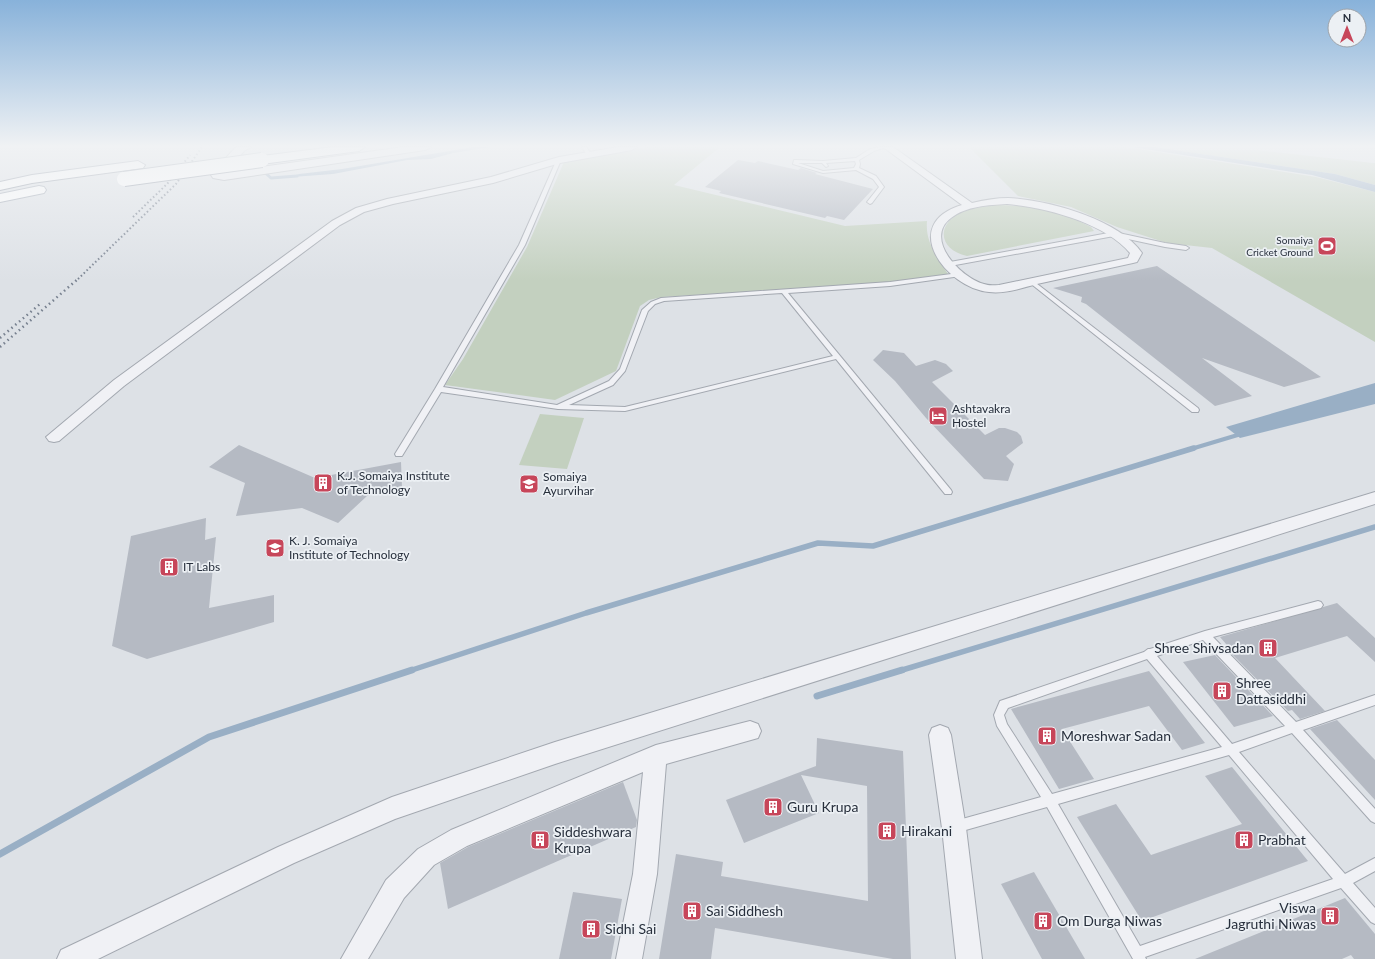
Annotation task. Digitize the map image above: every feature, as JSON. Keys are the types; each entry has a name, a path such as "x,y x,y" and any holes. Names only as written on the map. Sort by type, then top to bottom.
{"main road":[{"path":"0,198 16,192"}],"street":[{"path":"54,437 119,383 336,223 360,210 390,201 435,192"},
{"path":"950,192 970,206"},
{"path":"967,192 983,203"},
{"path":"1007,201 1027,202 1054,208 1088,219 1130,244 1136,252 1133,260 999,289 988,289 975,285 959,275 936,244 936,229 948,214 983,203 1007,201"},
{"path":"70,959 286,855 392,808 555,753 1375,498"},
{"path":"354,959 395,889 426,857 459,838 656,756 750,731"},
{"path":"940,735 954,828 969,959"},
{"path":"629,959 645,874 656,756"}],"lane":[{"path":"399,454 439,389 522,245 545,192"},
{"path":"870,202 878,192"},
{"path":"950,264 1114,234 1186,248"},
{"path":"558,407 611,383 623,370 645,310 652,303 663,300 890,284 959,275"},
{"path":"1032,282 1195,410"},
{"path":"784,291 948,492"},
{"path":"439,389 558,407 625,409 838,357"},
{"path":"1318,605 1205,635 1148,653 1004,704 999,715 1002,726 1050,801 1138,956 1344,881 1375,864"},
{"path":"1205,635 1295,729 1375,816"},
{"path":"1148,653 1229,750 1375,918"},
{"path":"954,828 1229,750 1295,729 1375,700"}],"green space":[{"path":"551,192 702,192 845,226 927,221 930,243 948,274 910,282 662,297 649,300 640,306 616,371 555,400 445,385 463,359 527,247"},
{"path":"1014,192 1375,192 1375,342 1212,248 1167,243 1117,227 1071,207 1018,196"},
{"path":"994,205 1020,206 1056,213 1079,221 1091,227 1094,231 967,256 951,249 946,243 944,231 952,218 968,210"},
{"path":"540,414 584,418 567,469 519,465"}],"water":[{"path":"1375,383 1375,404 1240,438 1226,427"}],"building":[{"path":"720,192 870,192 844,220 827,216 825,218 719,193"},
{"path":"1157,266 1321,377 1284,387 1202,358 1252,396 1215,406 1086,304 1081,302 1082,297 1053,288"},
{"name":"Ashtavakra Hostel","path":"883,350 904,353 916,366 935,360 946,364 953,371 932,382 985,435 999,428 1005,428 1017,432 1021,436 1023,443 1006,456 1014,464 1008,481 984,479 926,418 895,381 873,360"},
{"name":"K.J. Somaiya Institute of Technology","path":"239,445 315,478 401,462 402,488 367,496 338,523 302,508 236,516 245,483 209,467"},
{"name":"IT Labs","path":"206,518 205,540 216,537 209,608 274,595 274,622 147,659 112,646 131,536"},
{"name":"Shree Shivsadan","path":"1337,603 1375,638 1375,662 1347,636 1275,658 1325,711 1300,719 1292,710 1288,711 1229,651 1232,651 1220,637"},
{"name":"Shree Dattasiddhi","path":"1215,655 1273,716 1234,727 1183,662"},
{"name":"Moreshwar Sadan","path":"1149,671 1205,743 1182,750 1149,706 1062,729 1094,779 1059,789 1011,709"},
{"path":"1337,720 1375,760 1375,800 1310,729"},
{"name":"Hirakani","path":"817,738 903,751 911,959 893,959 715,928 711,959 659,959 676,854 723,862 721,876 868,901 867,786 801,775 819,813 744,843 726,800 816,766"},
{"name":"Prabhat","path":"1232,767 1308,861 1142,921 1077,817 1116,804 1151,855 1242,824 1205,776"},
{"name":"Siddeshwara Krupa","path":"623,782 637,820 636,827 448,909 440,863 468,847"},
{"name":"Om Durga Niwas","path":"1034,872 1085,959 1042,959 1001,884"},
{"name":"Sidhi Sai","path":"573,892 622,899 611,959 559,959"},
{"name":"Viswa Jagruthi Niwas","path":"1345,898 1375,934 1375,959 1354,959 1351,955 1342,959 1195,959"}],"waterway":[{"path":"1191,449 1241,434"},
{"path":"409,671 586,613 818,543 873,546 1194,448"},
{"path":"899,671 1375,527"},
{"path":"0,854 209,737 412,670"},
{"path":"817,696 902,670"}],"railway":[{"path":"133,217 159,192"},
{"path":"78,279 168,192"},
{"path":"0,347 79,278"},
{"path":"0,338 40,304"}],"place":[{"name":"Somaiya Cricket Ground","path":"1327,246"},
{"name":"Ashtavakra Hostel","path":"938,416"},
{"name":"K.J. Somaiya Institute of Technology","path":"323,483"},
{"name":"Somaiya Ayurvihar","path":"529,484"},
{"name":"K. J. Somaiya Institute of Technology","path":"275,548"},
{"name":"IT Labs","path":"169,567"},
{"name":"Shree Shivsadan","path":"1268,648"},
{"name":"Shree Dattasiddhi","path":"1222,691"},
{"name":"Moreshwar Sadan","path":"1047,736"},
{"name":"Guru Krupa","path":"773,807"},
{"name":"Hirakani","path":"887,831"},
{"name":"Siddeshwara Krupa","path":"540,840"},
{"name":"Prabhat","path":"1244,840"},
{"name":"Sai Siddhesh","path":"692,911"},
{"name":"Viswa Jagruthi Niwas","path":"1330,916"},
{"name":"Om Durga Niwas","path":"1043,921"},
{"name":"Sidhi Sai","path":"591,929"}]}
